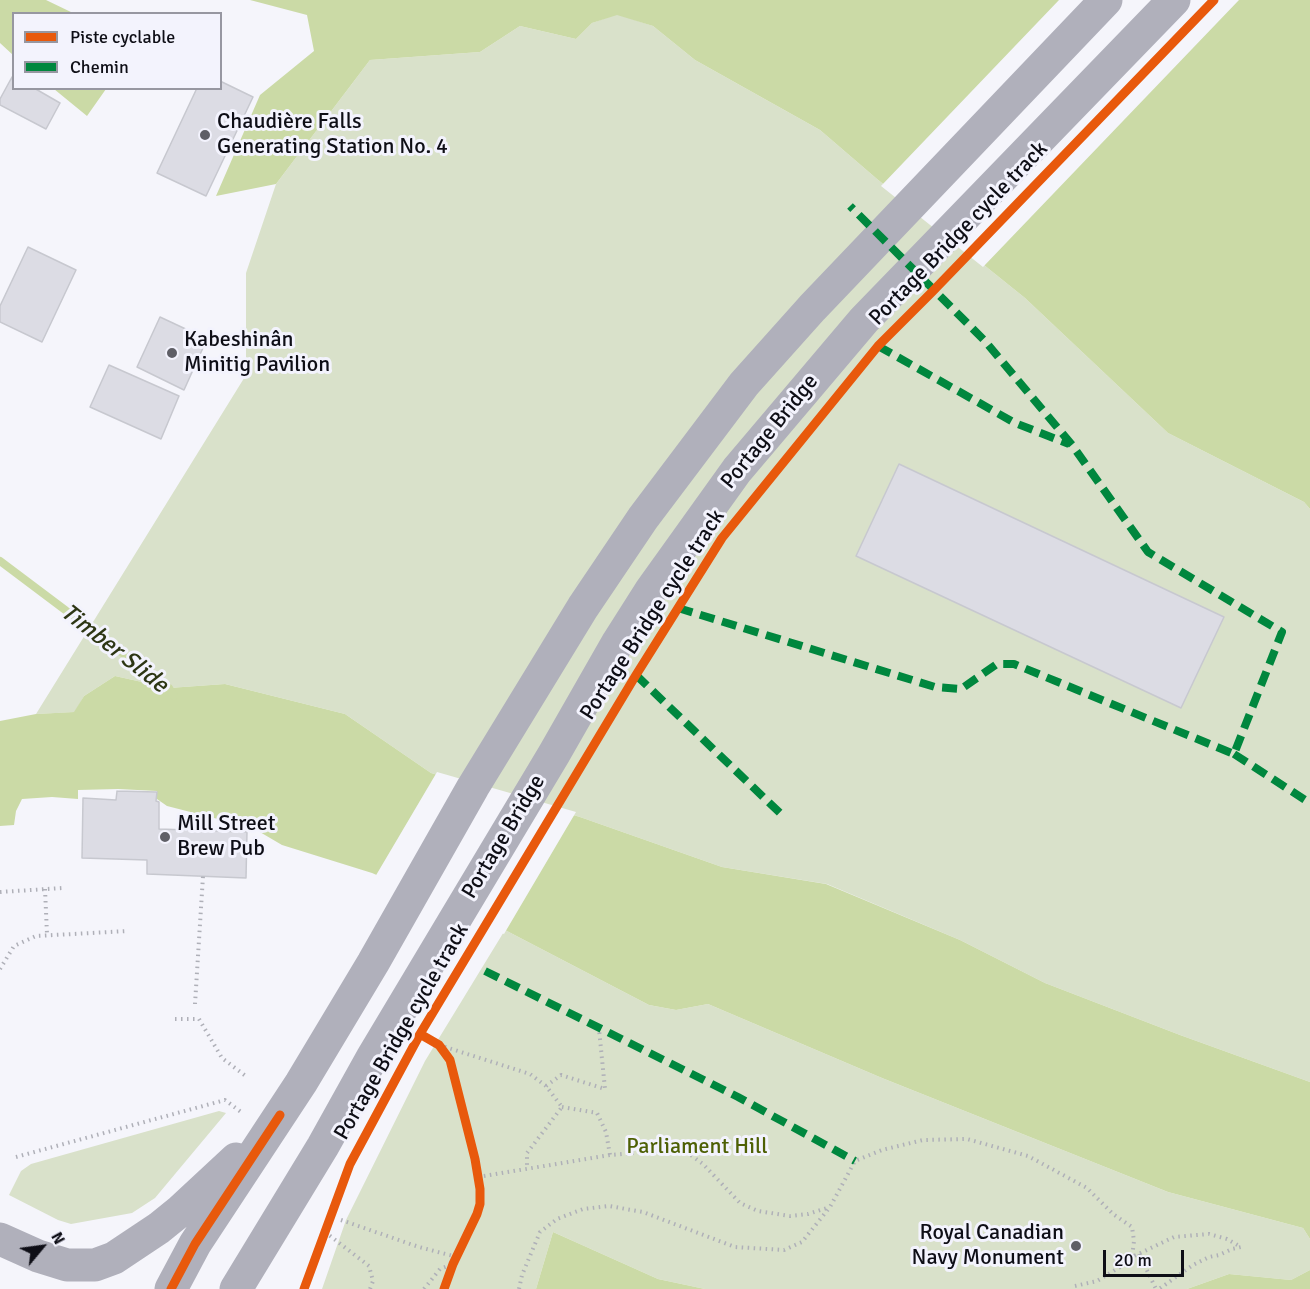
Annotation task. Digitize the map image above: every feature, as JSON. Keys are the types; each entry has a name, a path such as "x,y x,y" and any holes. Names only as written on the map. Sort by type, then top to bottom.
{"main road":[{"name":"Portage Bridge","path":"280,1115 374,963 473,787 583,607 643,518 744,384 812,308 1106,0"},
{"name":"Portage Bridge","path":"323,1146 372,1058 651,590 736,470 850,337 910,272 1174,0"},
{"path":"0,1239 67,1265 95,1265 114,1258 136,1245 180,1211 280,1115"},
{"path":"171,1289 195,1244 280,1115"},
{"path":"236,1289 323,1146"},
{"path":"264,1289 323,1146"},
{"path":"0,1245 66,1289"}],"path":[{"path":"195,1004 203,876"},
{"path":"0,892 63,888"},
{"path":"45,889 47,934"},
{"path":"0,969 14,946 36,936 128,931"},
{"path":"175,1019 199,1019 222,1058 247,1077"},
{"path":"546,1086 561,1075 605,1089 598,1029"},
{"path":"435,1043 530,1074 546,1086 562,1107 597,1113 606,1132 610,1155"},
{"path":"435,1043 450,1060"},
{"path":"9,1149 14,1161 225,1100 241,1112"},
{"path":"527,1169 527,1153 562,1107"},
{"path":"519,1289 522,1275 540,1232 557,1218 583,1209 609,1206 643,1212 735,1247 784,1250 801,1242 830,1207 855,1161 882,1150 922,1140 967,1139 1028,1156 1087,1188 1113,1214 1132,1227 1134,1241 1131,1257"},
{"path":"480,1189 477,1173 527,1169 610,1155 669,1150 688,1153 703,1164 740,1203 758,1211 790,1216 808,1214 830,1207"},
{"path":"341,1220 419,1247 454,1265"},
{"path":"325,1232 369,1266 373,1281 370,1289"},
{"path":"1075,1286 1096,1281 1120,1267 1131,1257 1174,1237 1209,1234 1227,1239 1241,1247 1219,1256 1209,1257 1193,1265 1158,1289 1139,1254"},
{"path":"454,1265 462,1246"},
{"path":"424,1289 440,1269 454,1265"}],"green space":[{"path":"617,14 653,26 695,60 820,130 1025,298 1168,433 1304,502 1310,509 1310,1082 1045,983 960,940 827,884 722,867 580,817 431,773 345,714 225,684 169,688 115,676 84,696 75,712 36,714 246,375 246,273 276,184 370,60 480,52 520,26 576,39 592,23"},
{"name":"Parliament Hill","path":"505,930 649,1005 676,1010 708,1004 882,1078 1168,1192 1303,1228 1310,1239 1310,1270 1291,1280 1229,1274 1187,1289 705,1289 658,1279 553,1232 536,1289 322,1289 346,1220 425,1061"},
{"path":"219,1111 226,1113 155,1198 132,1213 71,1224 58,1220 9,1195 21,1171 31,1164"}],"shaded area":[{"path":"0,0 46,0 71,12 12,12 12,54 0,43"},
{"path":"250,0 1310,0 1310,509 1304,502 1168,433 1025,298 820,130 695,60 653,26 617,15 592,23 576,39 520,26 480,52 370,60 276,184 216,196 260,95 314,51 307,15"},
{"path":"55,90 105,90 87,116"},
{"path":"115,676 169,688 225,684 345,714 431,773 580,817 722,867 826,884 960,940 1045,983 1310,1082 1310,1239 1303,1228 1168,1192 882,1078 708,1004 676,1010 649,1005 505,930 372,873 282,845 253,828 167,806 157,799 157,791 78,790 78,799 52,797 22,799 16,811 14,825 0,826 0,721 36,714 74,712 84,696"},
{"path":"553,1232 658,1279 705,1289 536,1289"},
{"path":"1310,1270 1310,1289 1187,1289 1229,1274 1291,1280"}],"pier":[{"path":"1059,0 1239,0 983,267 881,186"},
{"path":"437,772 576,812 504,934 375,877"}],"building":[{"path":"12,77 12,90 37,90 60,103 46,129 0,105 0,99"},
{"name":"Chaudière Falls Generating Station No. 4","path":"222,82 253,97 206,196 157,173 196,90 222,90"},
{"path":"28,247 76,270 42,342 0,322 0,306"},
{"name":"Kabeshinân Minitig Pavilion","path":"160,317 207,339 184,390 137,367"},
{"path":"109,365 179,396 161,439 90,407"},
{"path":"899,464 1224,617 1181,708 856,556"},
{"name":"Mill Street Brew Pub","path":"117,791 157,792 159,829 247,832 246,878 147,874 147,860 82,858 83,798 116,800"}],"waterway":[{"name":"Timber Slide","path":"0,561 169,688 174,696"}],"marked path":[{"path":"678,608 935,687 961,689 997,664 1014,664 1234,754 1282,632 1148,552 1072,445 985,341 850,206"},
{"path":"878,346 1015,423 1069,444"},
{"path":"636,675 781,814"},
{"path":"1234,754 1310,803"},
{"path":"485,971 738,1097 855,1161"}],"cycle path":[{"name":"Portage Bridge cycle track","path":"304,1289 350,1164 420,1034 636,675 722,538 878,346 1214,0"},
{"name":"Portage Bridge cycle track","path":"420,1034 439,1045 450,1060 475,1159 480,1189 477,1214 453,1264 444,1289"},
{"path":"171,1289 195,1244 280,1115"}],"place":[{"name":"Chaudière Falls Generating Station No. 4","path":"205,135"},
{"name":"Kabeshinân Minitig Pavilion","path":"172,353"},
{"name":"Mill Street Brew Pub","path":"165,837"},
{"name":"Royal Canadian Navy Monument","path":"1076,1246"}]}
